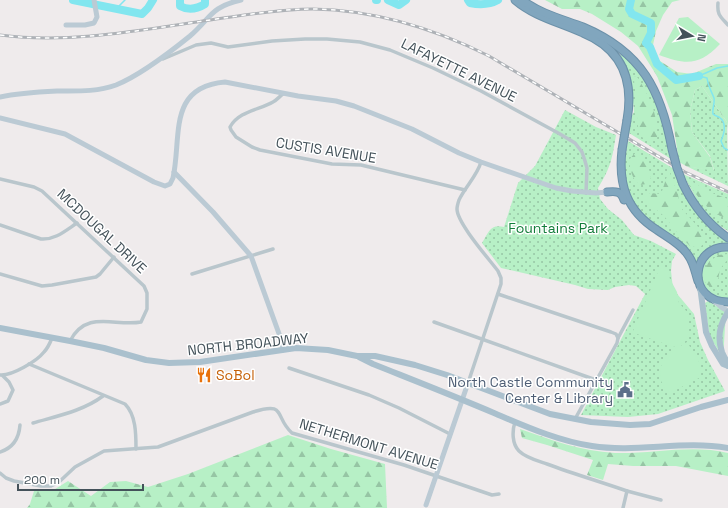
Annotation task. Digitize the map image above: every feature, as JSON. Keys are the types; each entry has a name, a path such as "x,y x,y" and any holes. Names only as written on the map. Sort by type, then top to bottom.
{"highway":[{"path":"514,0 537,15 591,36 604,44 612,52 623,68 628,83 630,98 618,172 618,186 607,192"},
{"path":"522,0 541,12 598,34 615,44 630,56 646,74 658,96 665,115 676,168 683,184 694,204 704,217 728,238"},
{"path":"622,152 621,174 625,193 632,207 648,224"},
{"path":"607,192 617,192 621,194 632,212 678,244 686,252 691,260 699,284 704,293 711,299 719,302 728,302"},
{"path":"699,284 699,266 704,257 715,249 728,247"}],"main road":[{"path":"699,284 705,328 708,337 723,364 728,366"},
{"path":"728,312 722,323 720,335 721,347 728,366"},
{"name":"NORTH BROADWAY","path":"0,328 104,348 146,360 179,364 283,350 317,349 357,356 375,356 415,365 550,414 574,420 630,425 650,424 701,407 728,400"},
{"path":"357,356 373,364 515,422 558,438 590,446 626,449 707,446 728,448"}],"street":[{"path":"66,25 85,25 94,23 97,18 94,0"},
{"path":"0,97 26,93 85,91 103,89 115,85 129,79 158,61 190,36 214,10 223,5 241,0"},
{"path":"718,3 718,15 728,24"},
{"name":"LAFAYETTE AVENUE","path":"158,61 196,46 211,43 228,47 305,38 360,42 390,50 481,90 575,144 582,152 587,168 586,193"},
{"path":"0,118 64,134 164,186 170,184 174,172 182,110 186,102 194,94 208,85 225,82 283,94 336,101 354,106 412,129 459,153 481,162 556,188 572,192 607,192"},
{"name":"CUSTIS AVENUE","path":"283,94 274,102 239,116 230,128 236,137 246,144 260,150 325,163 361,165 465,190"},
{"path":"426,505 501,284 500,275 468,231 457,209 458,203 479,169 481,162"},
{"path":"174,172 213,212 251,256 282,342 283,350"},
{"name":"MCDOUGAL DRIVE","path":"0,179 34,187 42,191 142,283 146,289 147,309 140,323 106,320 92,322 80,328 70,341"},
{"path":"0,225 27,235 46,239 61,234 77,223"},
{"path":"192,274 273,249"},
{"path":"0,274 37,285 52,285 96,277 114,257"},
{"path":"498,294 611,332 616,334 618,338"},
{"path":"711,299 728,312"},
{"path":"574,420 617,344 618,338 633,310"},
{"path":"434,322 596,380"},
{"path":"1,375 12,373 29,364 44,352 52,338"},
{"path":"29,364 103,396 122,402 130,409 134,422 136,449"},
{"path":"290,368 330,381 393,406 450,434"},
{"path":"0,404 8,402 12,390 9,382 1,375"},
{"path":"33,423 87,406 103,396"},
{"name":"NETHERMONT AVENUE","path":"0,473 6,478 14,481 41,486 51,486 75,468 100,453 115,450 158,447 269,407 274,408 279,413 292,433 436,475 487,493 499,494"},
{"path":"515,422 513,429 514,440 518,450 524,455 627,491 662,500"},
{"path":"0,452 11,446 16,440 19,435 20,425"},
{"path":"623,508 627,491"}],"green space":[{"path":"545,0 680,0 672,2 663,15 656,31 653,45 657,59 677,72 692,74 716,64 728,64 728,130 727,122 702,86 695,90 690,111 692,132 710,157 714,171 686,166 679,162 672,115 657,76 638,46 621,32 592,14 580,9 562,9"},
{"path":"688,17 720,44 699,60 692,62 677,61 659,55 679,18"},
{"path":"621,54 624,55 648,82 663,118 671,159 629,133 631,117 634,112 631,83 627,69 620,57"},
{"path":"635,76 643,86 653,108 656,122 657,140 649,141 640,136 637,119 634,82"},
{"path":"702,86 727,122 728,186 686,166 714,170 710,156 692,132 690,111 695,90"},
{"name":"Fountains Park","path":"565,110 596,127 616,135 610,163 598,188 600,199 608,209 622,220 634,235 651,241 676,254 672,261 671,271 673,289 694,314 700,342 725,391 658,414 628,417 581,415 645,294 636,286 629,285 615,287 608,290 588,289 501,268 482,243 490,230 499,226 504,227 518,183 535,166"},
{"path":"628,141 674,169 682,190 692,207 707,226 728,242 728,246 725,245 699,263 695,263 643,217 632,202 626,187 623,170"},
{"path":"634,154 642,155 648,165 651,178 646,184 640,185 637,183 632,174 629,160"},
{"path":"668,173 670,173 678,194 680,207 699,228 705,241 700,248 690,246 664,216 641,197 650,193 661,194"},
{"path":"683,174 728,194 728,231 714,222 699,204"},
{"path":"684,177 712,193 728,199 728,219 713,212 707,207"},
{"path":"721,250 728,250 728,299 717,297 709,291 704,285 702,279 704,265 708,259"},
{"path":"728,254 728,259 720,269 717,286 713,288 706,284 703,276 708,263 718,255"},
{"path":"660,267 668,272 677,292 679,303 688,313 689,317 689,339 674,347 634,333 633,331"},
{"path":"708,301 726,312 723,358 709,333 705,303"},
{"path":"687,342 698,359 701,373 699,378 668,394 660,379 661,366 669,353"},
{"path":"520,429 566,444 602,452 629,453 700,449 728,453 728,476 676,466 633,466 608,464 603,480 587,475 593,460 522,438"},
{"path":"288,435 385,464 387,508 27,508 30,504 34,491 52,491 68,481 91,496 110,482 126,481 148,487 188,474"}],"waterway":[{"path":"73,0 142,14 153,0"},
{"path":"116,9 125,0"},
{"path":"180,0 180,6 190,9 205,4 205,0"},
{"path":"388,0 399,5 406,0"},
{"path":"468,0 470,3 481,4 488,4 498,0"},
{"path":"631,0 629,9 632,14 651,23 651,33 646,43 650,47 657,64 676,80 699,76"},
{"path":"699,76 717,68 728,66"},
{"path":"699,76 707,78 714,98 713,114 722,119 724,122 724,132 721,141 724,148 728,150"}],"railway":[{"path":"0,35 29,38 58,38 116,34 282,10 303,9 336,10 381,17 425,29 489,56 685,172 728,192"}],"place":[{"name":"SoBol","path":"204,375"},
{"name":"North Castle Community Center & Library","path":"625,390"}]}
